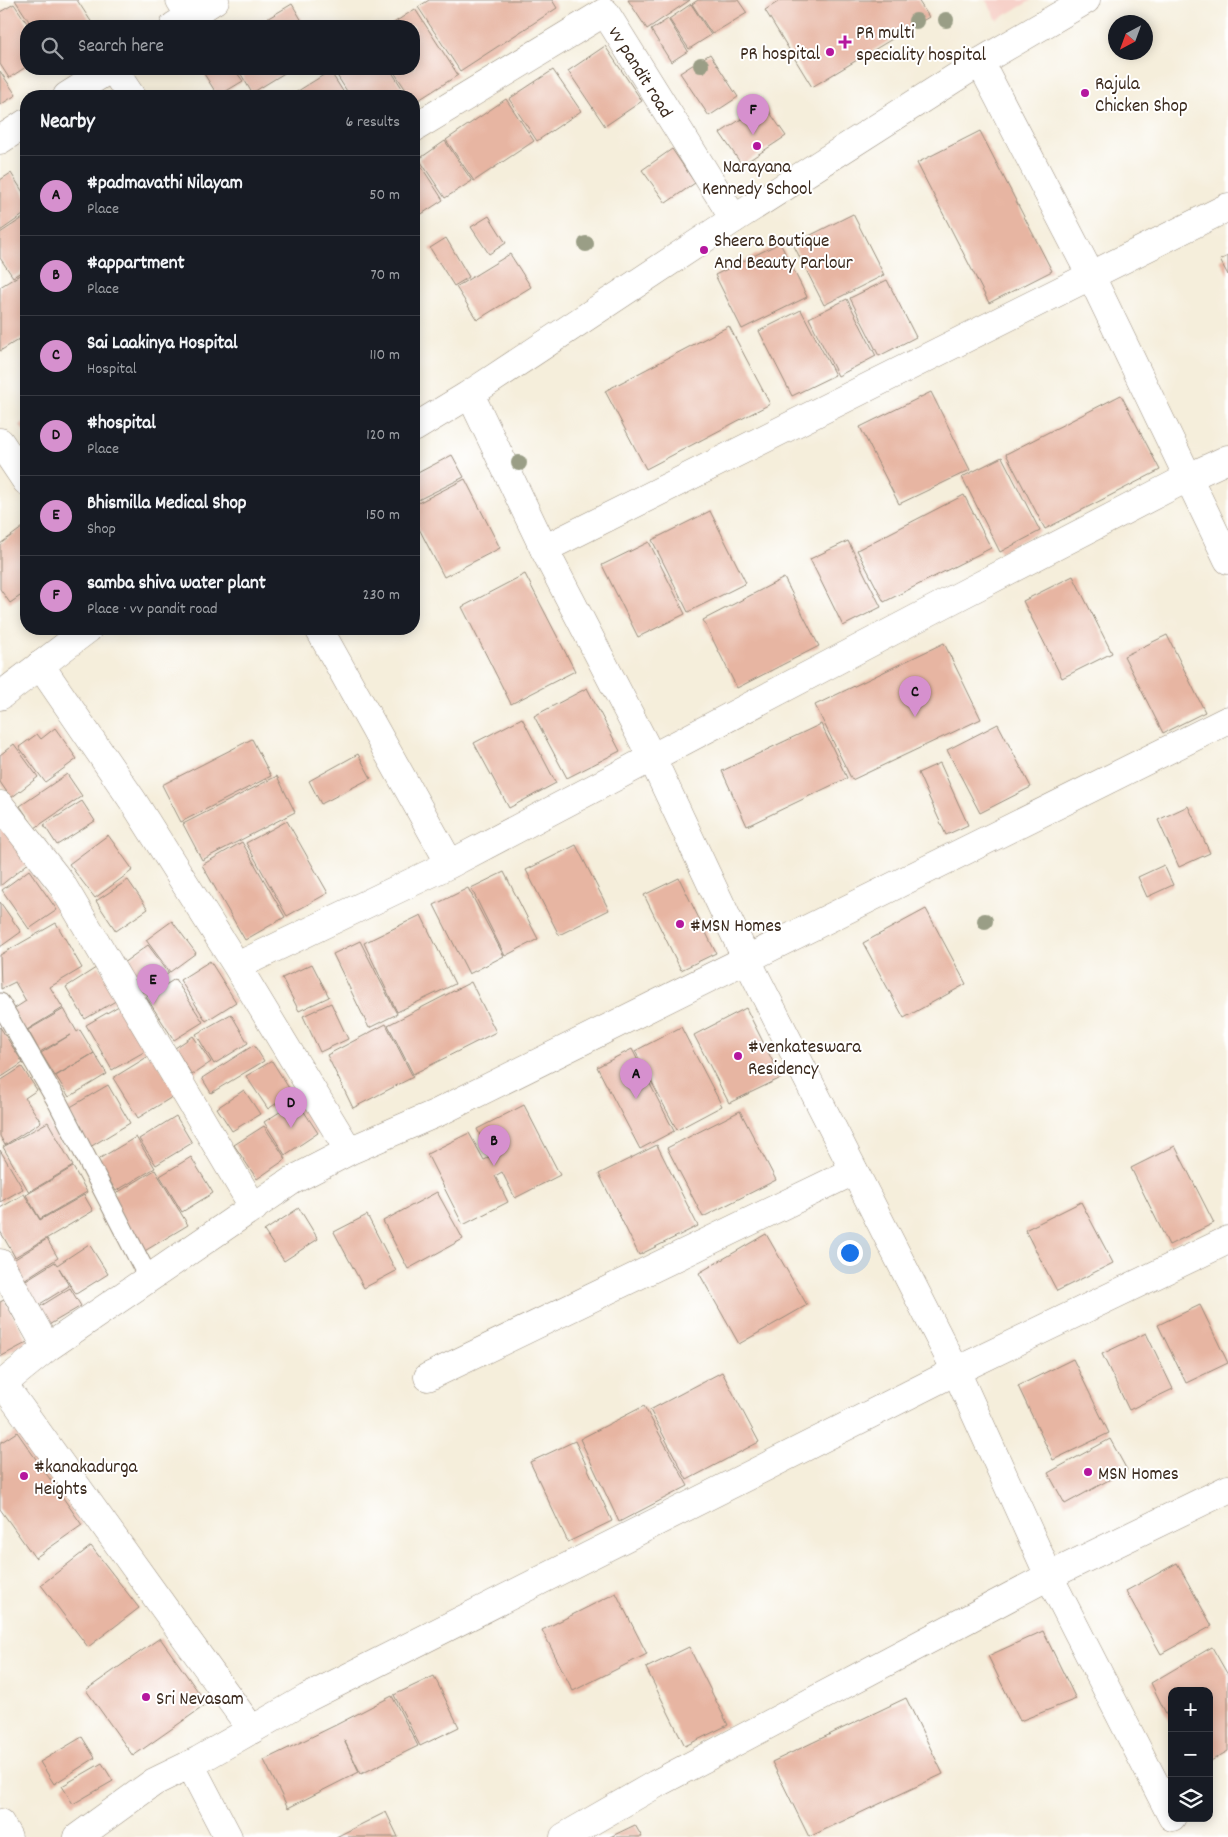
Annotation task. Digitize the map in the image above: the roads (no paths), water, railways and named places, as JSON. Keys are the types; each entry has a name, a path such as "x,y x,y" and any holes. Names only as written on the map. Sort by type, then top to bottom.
{"street":[{"path":"181,14 215,0"},
{"path":"420,424 470,394 734,219 980,62 1086,0"},
{"name":"vv pandit road","path":"420,124 601,6 734,219"},
{"path":"980,62 1091,276 1228,560"},
{"path":"77,90 101,75"},
{"path":"115,75 127,90"},
{"path":"0,140 20,127"},
{"path":"544,548 1228,207"},
{"path":"470,394 544,548 652,758 746,958 956,1371 1049,1576 1168,1810"},
{"path":"0,442 20,472"},
{"path":"237,966 450,864 1189,477 1228,459"},
{"path":"0,696 80,635"},
{"path":"322,635 450,864"},
{"path":"40,665 133,801 237,966 349,1151"},
{"path":"252,1730 2,1385 47,1348 293,1180 349,1151 438,1112 1228,720"},
{"path":"0,805 61,883 254,1208"},
{"path":"428,1377 854,1171"},
{"path":"78,1837 154,1782 252,1730 306,1698 956,1371 1228,1240"},
{"path":"0,1263 47,1348"},
{"path":"564,1837 656,1784 1049,1576 1228,1489"},
{"path":"190,1764 228,1837"},
{"path":"1174,1822 1182,1837"},
{"path":"0,1823 8,1837"}],"lane":[{"path":"0,1003 58,1103 149,1279"}],"place":[{"name":"PR multi speciality hospital","path":"845,42"},
{"name":"PR hospital","path":"830,52"},
{"name":"Rajula Chicken Shop","path":"1085,93"},
{"name":"samba shiva water plant","path":"753,135"},
{"name":"Narayana Kennedy School","path":"757,146"},
{"name":"Sheera Boutique And Beauty Parlour","path":"704,250"},
{"name":"Sai Laakinya Hospital","path":"915,717"},
{"name":"#MSN Homes","path":"680,924"},
{"name":"Bhismilla Medical Shop","path":"153,1005"},
{"name":"#venkateswara Residency","path":"738,1056"},
{"name":"#padmavathi Nilayam","path":"636,1099"},
{"name":"#hospital","path":"291,1128"},
{"name":"#appartment","path":"494,1166"},
{"name":"MSN Homes","path":"1088,1472"},
{"name":"#kanakadurga Heights","path":"24,1476"},
{"name":"Sri Nevasam","path":"146,1697"}]}
